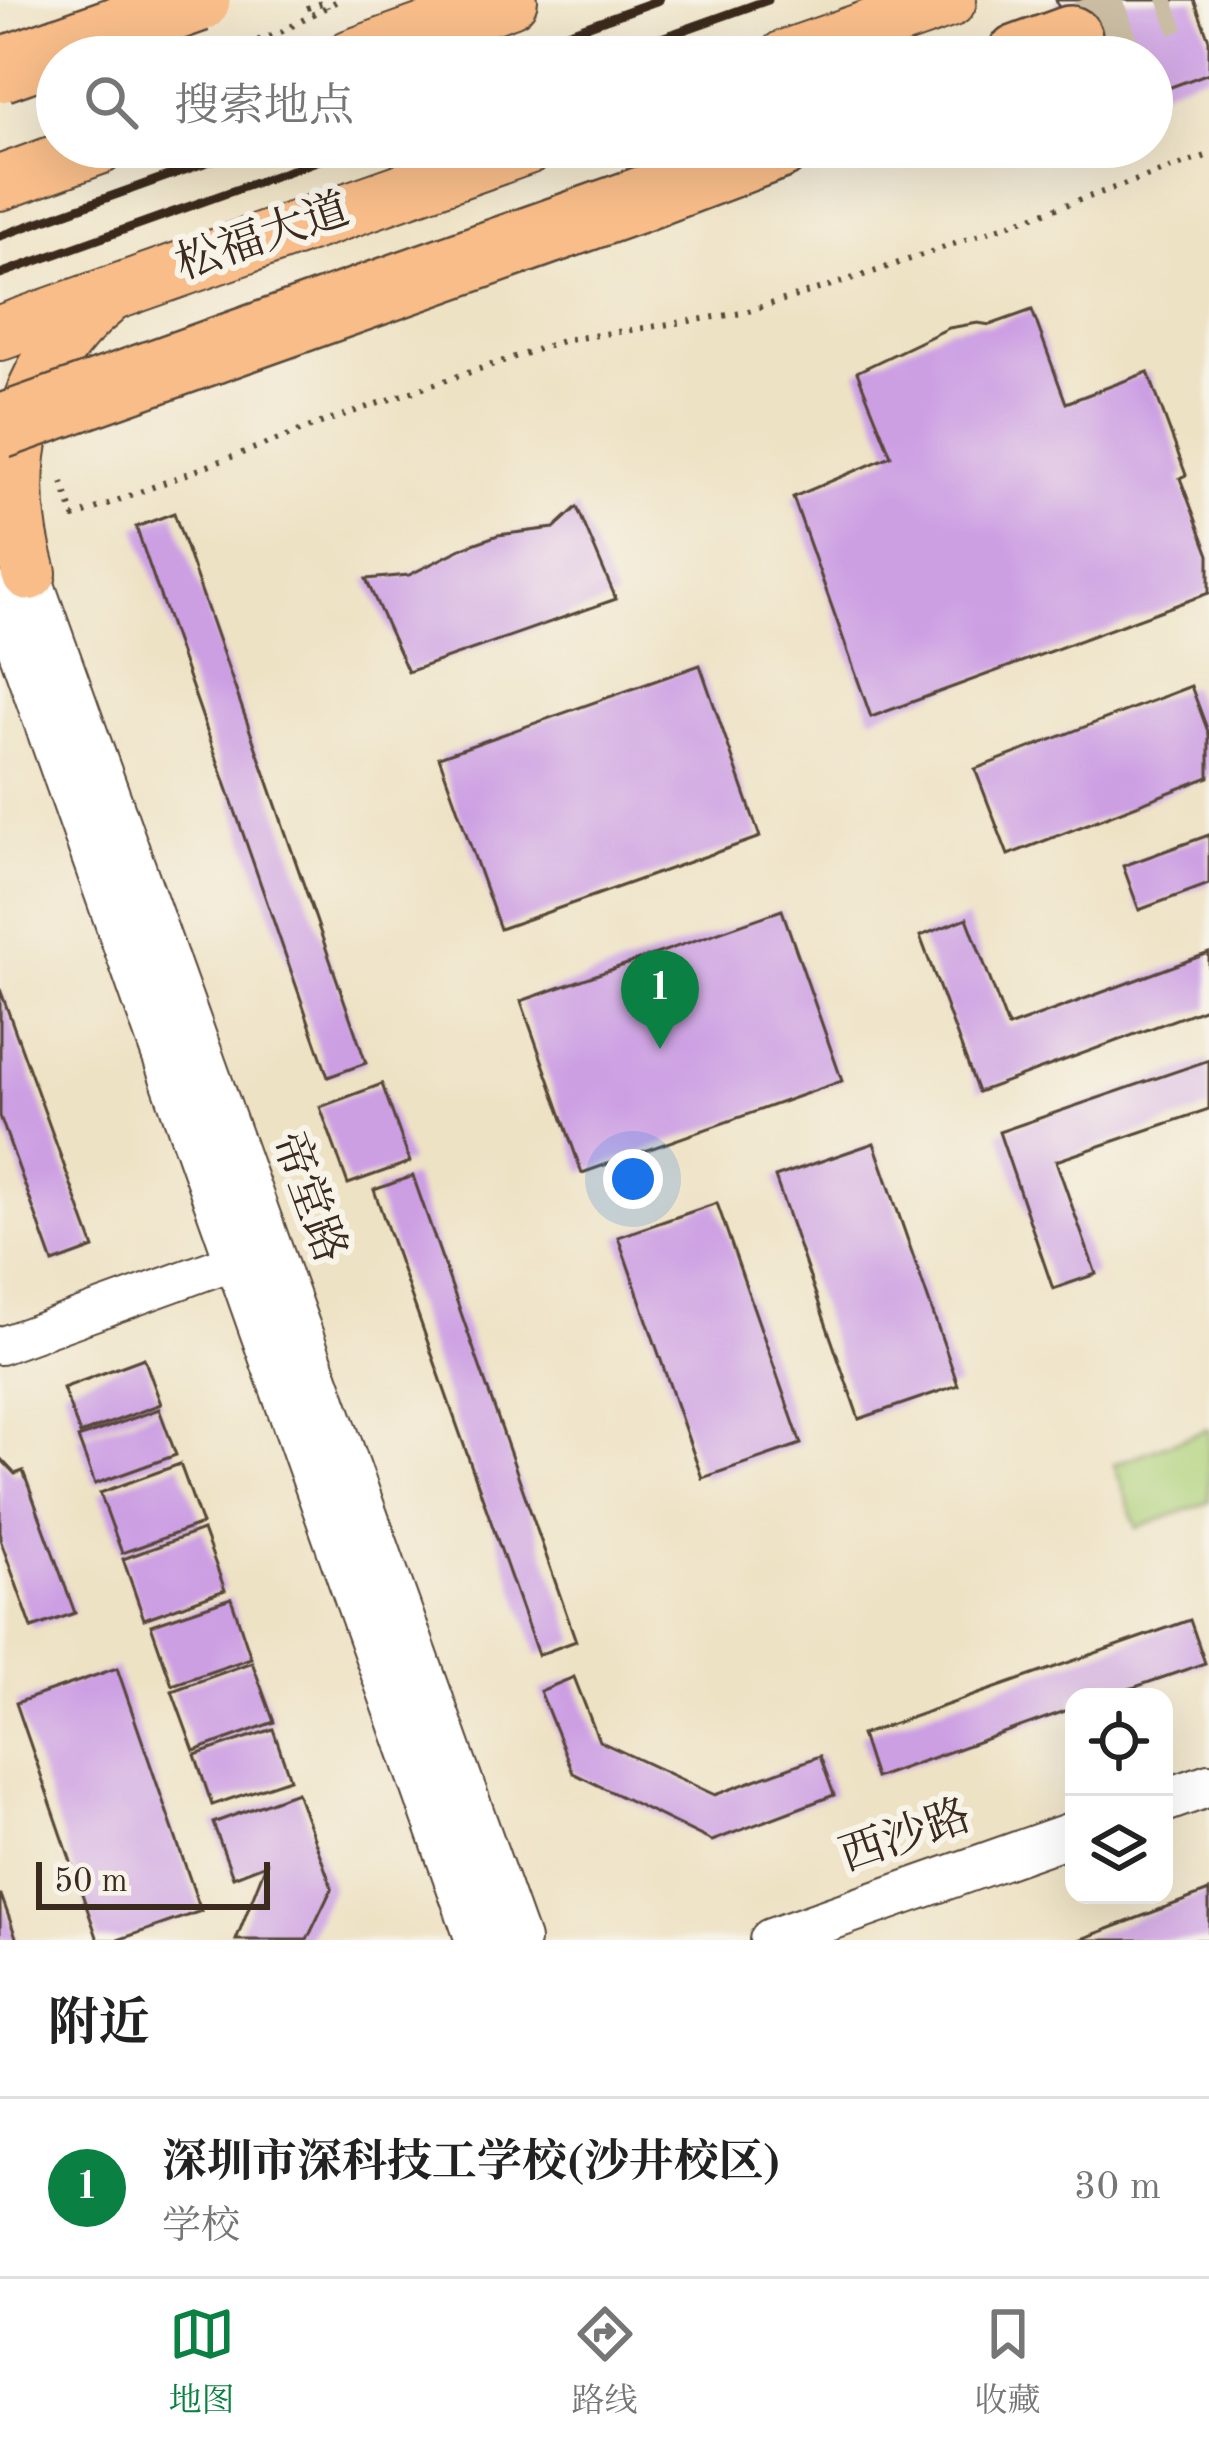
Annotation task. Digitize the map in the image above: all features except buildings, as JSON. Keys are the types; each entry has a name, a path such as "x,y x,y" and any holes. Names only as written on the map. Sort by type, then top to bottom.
{"highway":[{"path":"96,36 198,0"},
{"path":"0,70 36,57"},
{"path":"0,427 724,168"}],"main road":[{"path":"410,36 510,0"},
{"path":"846,36 950,0"},
{"path":"0,182 40,168"},
{"name":"松福大道","path":"0,333 467,168"},
{"path":"14,584 13,483 22,422 32,393 66,336 115,291"}],"street":[{"name":"帝堂路","path":"0,491 14,584 255,1254 518,1940"},
{"name":"帝堂路","path":"255,1254 477,1940"},
{"path":"0,1346 255,1254"},
{"path":"1173,1798 1209,1785"},
{"name":"西沙路","path":"771,1940 1065,1836"}],"path":[{"path":"272,36 339,0"},
{"path":"308,8 325,2 327,8"},
{"path":"1173,167 1209,154"},
{"path":"74,517 326,421 565,340 742,313 1169,168"}],"green space":[{"path":"1209,1429 1209,1502 1137,1528 1114,1464"}],"tunnel":[{"path":"1075,36 1173,0"}],"railway":[{"path":"559,36 659,0"},
{"path":"667,36 768,0"},
{"path":"0,236 190,168"},
{"path":"0,274 297,168"}],"place":[{"name":"深圳市深科技工学校(沙井校区)","path":"660,1049"}]}
